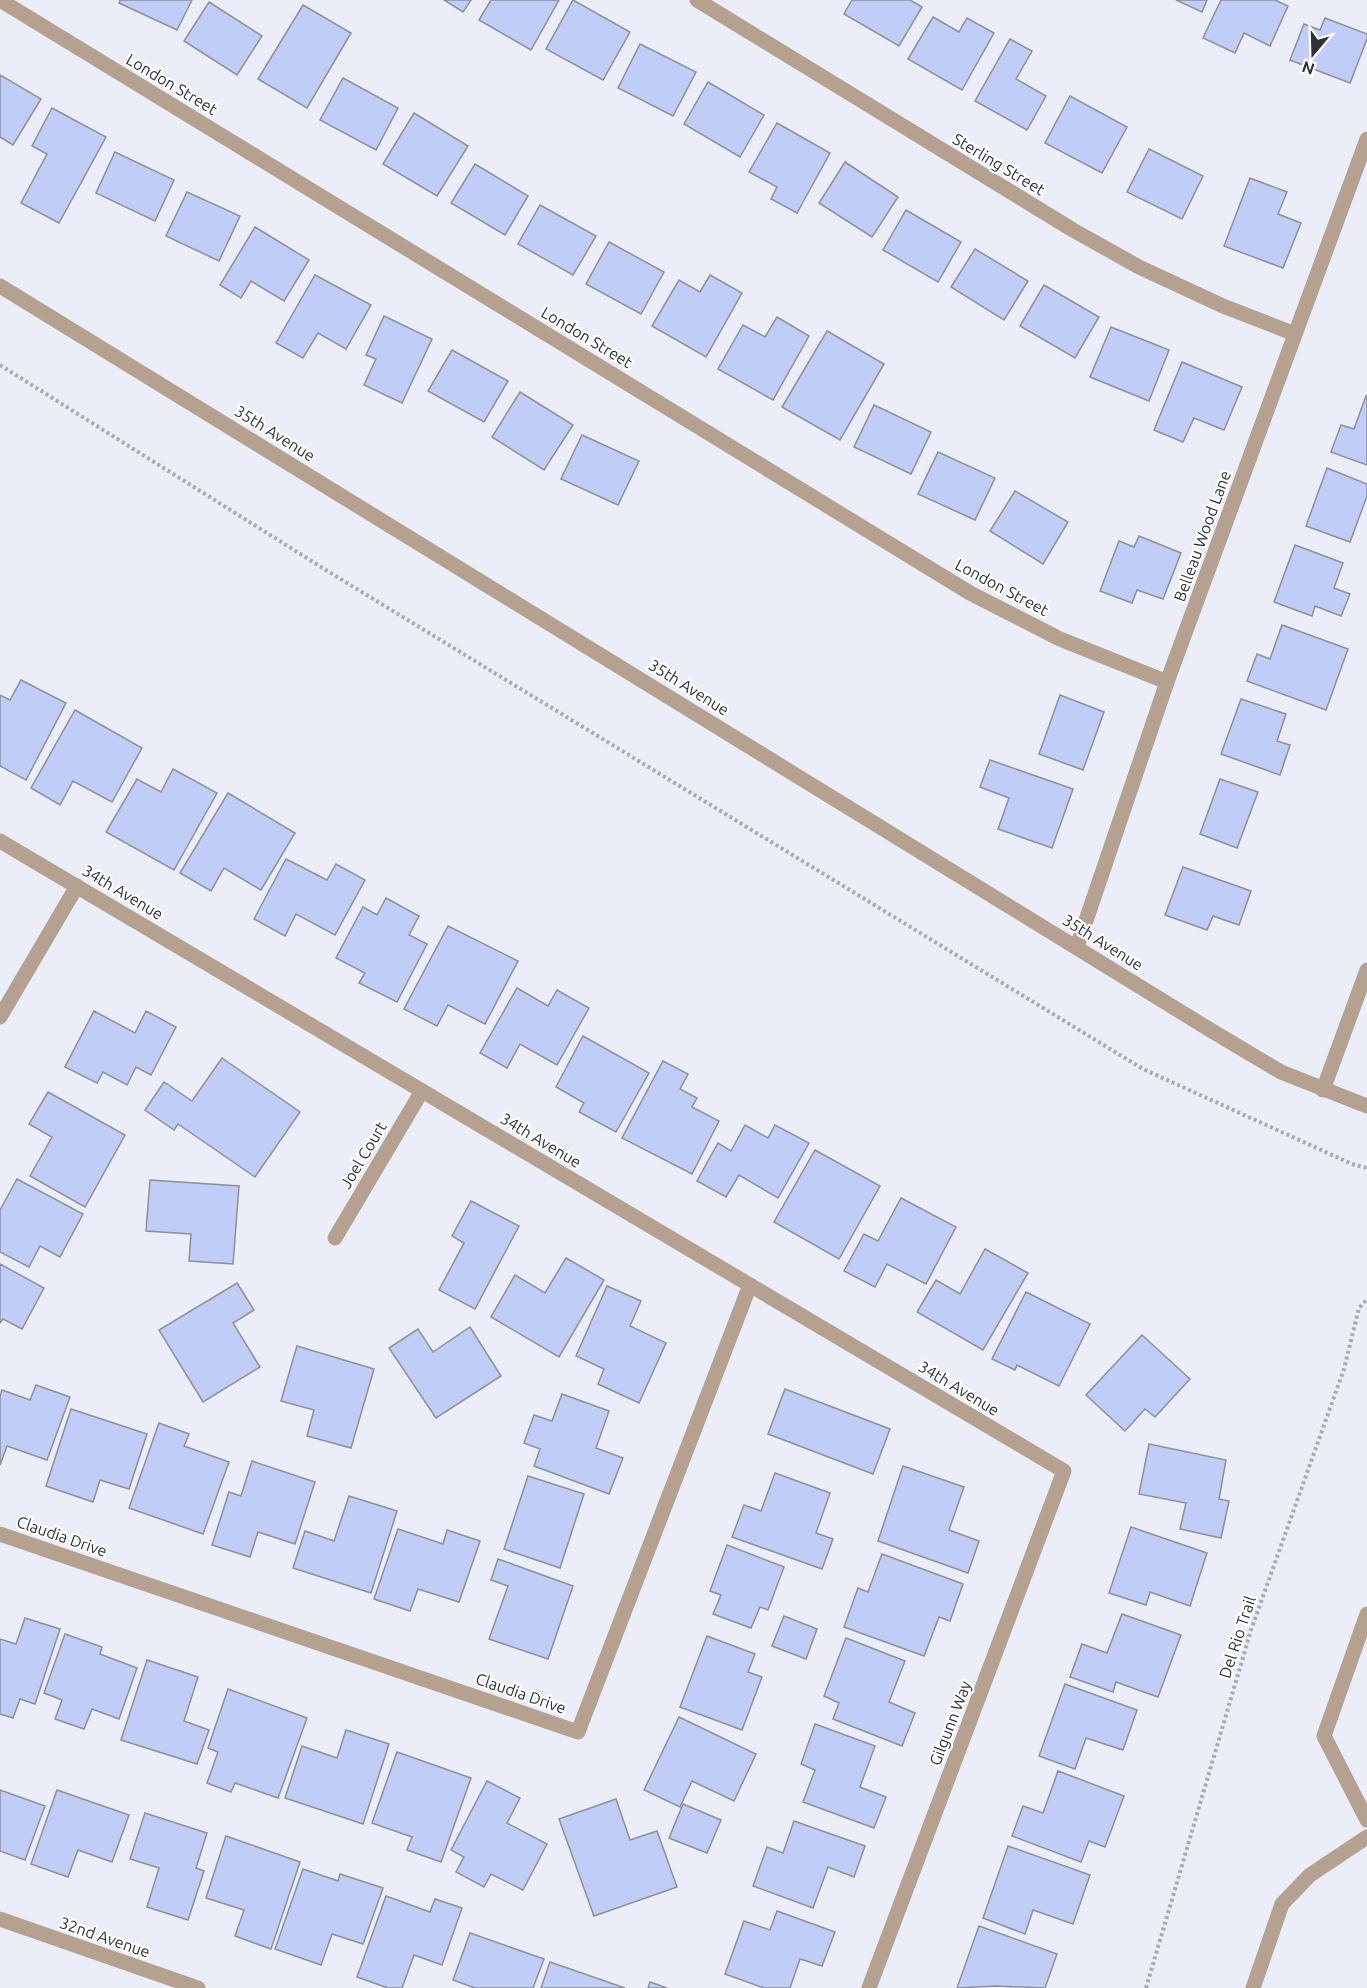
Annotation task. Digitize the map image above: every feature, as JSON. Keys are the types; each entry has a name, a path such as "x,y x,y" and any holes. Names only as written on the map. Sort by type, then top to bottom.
{"street":[{"name":"London Street","path":"0,0 970,593 1060,639 1167,682"},
{"name":"Sterling Street","path":"697,0 1073,230 1138,267 1223,306 1295,334"},
{"name":"Belleau Wood Lane","path":"1077,947 1167,682 1367,140"},
{"name":"35th Avenue","path":"0,286 1281,1072 1367,1106"},
{"name":"34th Avenue","path":"0,841 1064,1471"},
{"path":"0,1017 77,886"},
{"path":"1323,1089 1367,970"},
{"name":"Joel Court","path":"335,1238 423,1091"},
{"name":"Claudia Drive","path":"0,1534 578,1732 750,1285"},
{"name":"Gilgunn Way","path":"869,1988 1064,1471"},
{"path":"1367,1614 1324,1736 1367,1820"},
{"path":"1253,1988 1282,1904 1310,1875 1367,1837"},
{"name":"32nd Avenue","path":"0,1920 198,1988"}],"path":[{"path":"0,365 321,567 1143,1069 1352,1164 1367,1168"},
{"name":"Del Rio Trail","path":"1146,1988 1251,1630 1344,1369 1359,1308 1367,1299"}],"building":[{"path":"120,0 192,0 177,30 119,3"},
{"path":"444,0 471,0 463,12"},
{"path":"491,0 559,0 531,50 479,20"},
{"path":"573,0 630,32 603,80 546,49"},
{"path":"852,0 910,0 922,7 899,46 844,14"},
{"path":"1176,0 1207,0 1202,12"},
{"path":"1221,0 1275,0 1288,6 1270,46 1244,33 1235,53 1203,38"},
{"path":"209,2 262,36 237,75 184,41"},
{"path":"303,5 351,33 307,108 258,79"},
{"path":"933,17 959,32 967,18 994,33 962,90 908,59"},
{"path":"1325,18 1367,34 1350,83 1290,60 1304,24 1320,30"},
{"path":"1010,39 1032,51 1016,79 1046,96 1027,130 975,101"},
{"path":"640,44 696,72 673,116 618,88"},
{"path":"0,75 41,99 13,145 0,137"},
{"path":"343,78 398,108 376,150 320,120"},
{"path":"708,82 764,115 740,157 684,124"},
{"path":"1070,96 1127,127 1102,173 1045,143"},
{"path":"52,108 106,137 59,223 21,203 47,154 32,146"},
{"path":"414,113 468,146 437,196 383,164"},
{"path":"777,123 830,153 797,213 771,199 777,187 749,172"},
{"path":"1149,149 1203,176 1182,219 1127,192"},
{"path":"115,152 174,180 155,221 96,193"},
{"path":"845,162 898,197 872,237 819,203"},
{"path":"475,164 528,196 505,235 451,203"},
{"path":"1250,178 1287,192 1278,214 1301,223 1283,268 1224,246"},
{"path":"187,192 240,216 219,261 166,236"},
{"path":"540,205 596,236 573,275 518,244"},
{"path":"906,210 961,242 938,282 883,250"},
{"path":"255,227 309,260 284,301 251,281 241,298 220,285"},
{"path":"609,242 664,272 641,314 586,284"},
{"path":"975,249 1028,281 1004,320 951,287"},
{"path":"315,275 371,305 346,349 318,333 303,358 276,343"},
{"path":"710,275 742,293 706,357 652,326 679,280 700,292"},
{"path":"1044,285 1099,317 1075,358 1020,326"},
{"path":"384,316 432,339 402,403 364,385 376,359 366,355"},
{"path":"777,317 809,336 773,400 718,369 743,325 765,337"},
{"path":"1111,327 1169,350 1149,401 1090,377"},
{"path":"827,331 884,364 840,440 782,407"},
{"path":"452,350 508,381 484,422 428,391"},
{"path":"1182,362 1242,387 1224,430 1194,418 1183,442 1154,430"},
{"path":"520,392 573,425 544,470 492,437"},
{"path":"1366,396 1367,465 1331,452 1341,425 1354,429"},
{"path":"874,405 931,432 911,474 854,447"},
{"path":"582,435 639,461 618,505 561,479"},
{"path":"938,452 995,478 975,520 918,494"},
{"path":"1327,468 1367,484 1367,496 1350,542 1306,526"},
{"path":"1015,491 1068,522 1043,564 990,531"},
{"path":"1139,536 1181,553 1163,599 1137,590 1132,603 1100,591 1119,541 1134,547"},
{"path":"1295,545 1343,563 1334,588 1350,594 1341,616 1315,606 1312,616 1274,602"},
{"path":"1282,625 1348,649 1326,710 1247,681 1257,654 1270,659"},
{"path":"21,680 66,703 26,780 0,766 0,695 10,700"},
{"path":"1060,695 1104,712 1083,770 1039,754"},
{"path":"1241,699 1286,714 1277,741 1290,745 1280,775 1221,754"},
{"path":"75,710 142,748 112,802 73,781 60,805 31,788"},
{"path":"990,760 1073,789 1052,848 998,829 1009,798 980,787"},
{"path":"173,769 217,793 174,870 106,832 137,779 161,792"},
{"path":"1220,779 1258,792 1237,848 1200,834"},
{"path":"228,793 295,833 261,890 224,868 211,891 180,873"},
{"path":"286,859 327,880 336,864 365,880 335,935 296,914 285,936 254,919"},
{"path":"1183,867 1251,891 1239,925 1213,916 1207,930 1165,915"},
{"path":"386,898 419,916 409,935 427,944 397,1002 359,983 365,973 336,958 363,907 377,915"},
{"path":"448,926 518,961 485,1024 448,1005 437,1026 404,1009"},
{"path":"517,988 548,1006 557,990 589,1008 557,1065 520,1044 507,1068 480,1053"},
{"path":"94,1011 135,1033 146,1011 176,1027 151,1075 136,1067 127,1085 103,1072 97,1083 65,1067"},
{"path":"583,1036 649,1073 616,1132 579,1112 584,1103 556,1087"},
{"path":"222,1058 300,1112 255,1177 178,1124 174,1130 145,1110 164,1082 192,1101"},
{"path":"663,1061 688,1074 680,1089 697,1098 692,1107 719,1121 692,1174 622,1138"},
{"path":"48,1092 125,1135 85,1207 30,1176 52,1137 29,1124"},
{"path":"745,1125 768,1138 775,1125 809,1143 778,1198 739,1175 726,1197 697,1181 718,1143 731,1151"},
{"path":"815,1150 880,1186 839,1259 774,1222"},
{"path":"17,1179 83,1214 60,1257 40,1246 29,1267 0,1252 0,1210"},
{"path":"150,1180 239,1186 233,1264 189,1261 191,1234 146,1231"},
{"path":"901,1198 956,1227 926,1284 887,1264 875,1287 844,1271 864,1234 878,1241"},
{"path":"471,1201 519,1226 475,1309 439,1290 464,1243 452,1236"},
{"path":"985,1249 1028,1273 983,1350 917,1312 936,1280 960,1294"},
{"path":"566,1258 604,1280 559,1357 491,1317 515,1275 545,1293"},
{"path":"0,1264 44,1288 22,1329 3,1319 0,1323"},
{"path":"237,1283 254,1310 233,1323 260,1367 203,1402 159,1330"},
{"path":"607,1286 641,1301 630,1326 666,1343 639,1403 598,1384 604,1369 576,1356"},
{"path":"1026,1292 1090,1324 1059,1386 1017,1365 1015,1370 992,1359"},
{"path":"470,1327 501,1376 436,1418 389,1348 418,1329 433,1352"},
{"path":"1142,1335 1190,1379 1155,1417 1145,1409 1125,1431 1086,1395"},
{"path":"297,1346 374,1369 351,1448 307,1436 314,1410 281,1401"},
{"path":"36,1385 70,1397 47,1460 7,1446 0,1465 0,1396 2,1390 30,1400"},
{"path":"785,1389 890,1429 873,1474 768,1434"},
{"path":"562,1394 609,1411 596,1448 623,1458 609,1494 534,1466 540,1449 524,1443 534,1415 552,1421"},
{"path":"71,1409 147,1434 129,1489 100,1480 93,1502 46,1486"},
{"path":"159,1423 189,1434 184,1446 229,1462 203,1534 129,1508"},
{"path":"1149,1444 1226,1460 1219,1499 1229,1501 1221,1538 1180,1529 1186,1503 1139,1494"},
{"path":"252,1461 315,1482 295,1544 258,1532 250,1557 212,1545 229,1492 241,1496"},
{"path":"903,1466 964,1487 949,1530 979,1541 968,1573 878,1541"},
{"path":"775,1473 830,1493 816,1533 833,1539 822,1569 732,1537 744,1505 761,1511"},
{"path":"528,1476 584,1494 560,1568 504,1549"},
{"path":"349,1496 397,1511 371,1593 293,1568 305,1531 334,1541"},
{"path":"1131,1527 1207,1553 1190,1606 1150,1592 1146,1605 1109,1593"},
{"path":"398,1529 443,1544 447,1530 480,1541 459,1602 418,1589 410,1611 374,1599"},
{"path":"727,1545 784,1567 768,1610 760,1607 751,1628 713,1614 721,1595 710,1591"},
{"path":"882,1554 963,1584 950,1621 939,1617 924,1656 844,1627 858,1588 868,1592"},
{"path":"498,1559 573,1586 548,1659 489,1639 508,1586 491,1580"},
{"path":"1122,1614 1181,1635 1158,1697 1116,1682 1113,1692 1070,1677 1082,1644 1107,1653"},
{"path":"784,1616 817,1629 806,1659 772,1646"},
{"path":"25,1618 60,1629 35,1704 20,1699 13,1718 0,1714 0,1639 16,1644"},
{"path":"65,1634 102,1647 100,1654 137,1668 119,1719 92,1709 84,1729 55,1719 62,1700 44,1693"},
{"path":"707,1636 755,1654 748,1672 762,1677 742,1730 680,1707"},
{"path":"846,1638 905,1661 889,1702 915,1713 902,1746 833,1719 839,1703 824,1696"},
{"path":"147,1660 198,1677 184,1721 209,1730 197,1764 121,1740"},
{"path":"1065,1684 1137,1710 1123,1750 1086,1738 1075,1769 1039,1756"},
{"path":"228,1689 307,1718 278,1798 235,1783 231,1792 207,1783 218,1752 208,1748"},
{"path":"679,1717 756,1754 734,1801 692,1781 680,1807 644,1790"},
{"path":"815,1724 875,1746 860,1787 886,1797 874,1828 803,1802 815,1770 801,1764"},
{"path":"346,1730 389,1744 363,1824 285,1798 302,1746 337,1758"},
{"path":"397,1752 471,1778 441,1862 407,1850 412,1837 372,1823"},
{"path":"1058,1771 1124,1796 1105,1847 1089,1841 1081,1862 1012,1836 1023,1806 1043,1813"},
{"path":"487,1781 520,1798 507,1823 547,1844 523,1890 491,1874 484,1887 456,1872 464,1857 451,1850"},
{"path":"0,1790 45,1806 25,1860 0,1851"},
{"path":"57,1790 129,1815 112,1862 78,1850 68,1877 31,1864"},
{"path":"616,1799 630,1840 657,1831 677,1887 594,1916 559,1819"},
{"path":"683,1804 721,1820 707,1853 669,1838"},
{"path":"145,1813 207,1833 196,1868 204,1871 188,1920 147,1907 159,1868 130,1859"},
{"path":"794,1821 865,1846 854,1877 828,1867 813,1908 753,1886 767,1847 783,1853"},
{"path":"226,1836 300,1862 271,1949 235,1936 244,1910 206,1898"},
{"path":"1008,1846 1090,1875 1073,1924 1033,1910 1025,1934 983,1918"},
{"path":"303,1869 338,1881 340,1874 383,1888 363,1944 332,1934 321,1965 275,1949"},
{"path":"386,1896 430,1912 435,1899 462,1908 442,1965 414,1955 402,1988 388,1988 357,1977"},
{"path":"777,1911 835,1932 822,1966 800,1959 790,1988 764,1988 725,1974 744,1921 770,1930"},
{"path":"979,1926 1057,1954 1045,1988 996,1986 957,1988"},
{"path":"470,1933 544,1959 533,1988 475,1988 453,1980"},
{"path":"550,1962 625,1988 541,1988"},
{"path":"650,1982 667,1988 648,1988"}]}
